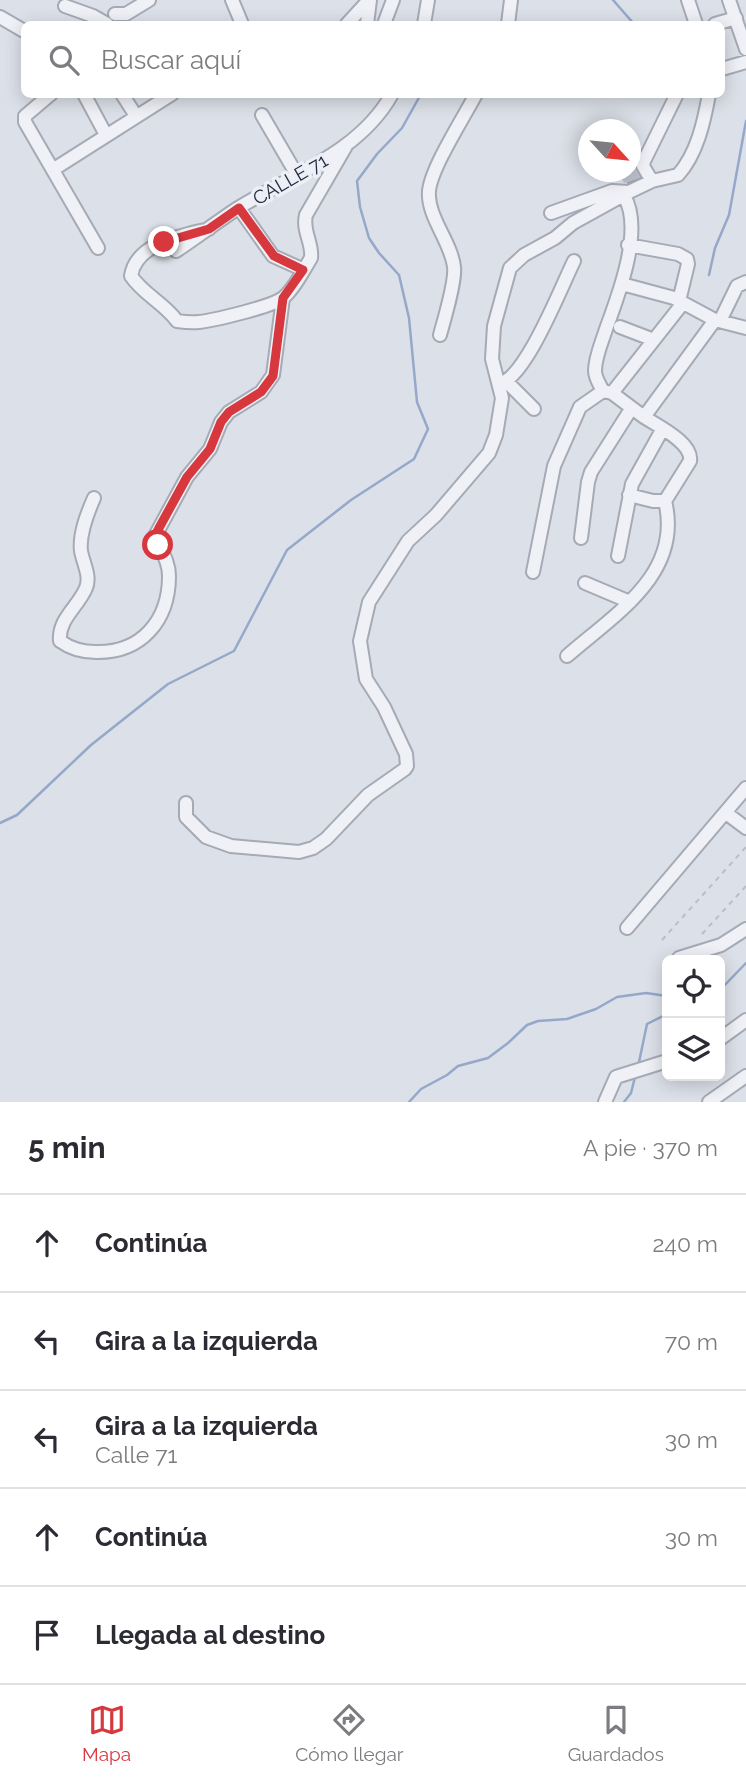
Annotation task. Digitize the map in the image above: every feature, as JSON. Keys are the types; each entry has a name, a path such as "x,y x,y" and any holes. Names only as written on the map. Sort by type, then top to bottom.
{"street":[{"path":"115,0 115,20"},
{"path":"65,6 115,20 149,0"},
{"path":"232,0 241,21"},
{"path":"349,21 369,0"},
{"path":"367,21 369,0"},
{"path":"385,21 393,0"},
{"path":"424,21 428,0"},
{"path":"508,21 512,0"},
{"path":"688,0 695,21"},
{"path":"729,0 746,49"},
{"path":"0,17 21,29"},
{"path":"725,21 736,18"},
{"path":"725,68 746,62"},
{"path":"46,98 25,116 25,122 98,248"},
{"path":"86,98 106,135"},
{"path":"125,98 136,116"},
{"path":"54,169 165,98"},
{"name":"CALLE 71","path":"176,251 239,208 346,146 374,121 389,98"},
{"path":"440,335 455,270 431,204 429,190 435,172 474,98"},
{"path":"652,181 643,166 644,161 675,98"},
{"path":"534,409 503,383 492,359 494,326 510,268 573,223 652,181 678,175 684,168 704,122 708,98"},
{"path":"262,115 297,175"},
{"path":"209,229 180,236 150,249 136,260 131,276 149,297 168,309 177,321 201,322 271,304 283,298 312,258 303,225 306,215 346,146"},
{"path":"551,213 612,191 626,194"},
{"path":"567,656 630,602 655,571 664,555 669,533 665,501 691,455 687,446 607,392 595,369 622,284 632,219 626,194"},
{"path":"239,208 274,256 303,270"},
{"path":"533,572 554,466 580,407 607,392 654,340 681,302 687,260 678,254 628,246"},
{"path":"186,803 186,817 206,837 231,846 299,852 313,848 326,839 368,796 405,769 406,754 384,707 366,679 360,641 369,603 408,541 436,515 489,453 498,425 503,383 524,363 574,261"},
{"path":"644,417 717,321 737,286 746,282"},
{"path":"622,284 681,302 717,321 746,328"},
{"path":"93,498 85,520 81,548 87,569 85,589 64,621 60,641 89,652 116,651 132,647 160,617 166,600 169,576 167,560 155,536 187,477 210,449 221,422 229,412 261,392 273,376 283,298"},
{"path":"620,327 654,340"},
{"path":"581,538 591,472 631,409"},
{"path":"618,556 629,495 636,473 662,430"},
{"path":"629,495 665,501"},
{"path":"585,583 630,602"},
{"path":"627,928 746,788"},
{"path":"726,813 746,828"},
{"path":"689,955 721,945 746,929"},
{"path":"725,1035 746,1020"},
{"path":"606,1102 616,1077 662,1063"},
{"path":"709,1102 746,1076"}],"path":[{"path":"662,940 746,847"},
{"path":"702,934 746,886"}],"waterway":[{"path":"613,0 631,21"},
{"path":"0,823 17,815 91,745 168,684 234,651 287,550 351,500 414,459 428,429 417,402 409,318 399,275 369,238 360,207 357,181 377,154 402,128 419,98"},
{"path":"709,275 715,248 729,215 746,121"},
{"path":"725,985 746,963"},
{"path":"409,1102 421,1089 458,1066 488,1058 527,1025 538,1021 567,1019 596,1009 617,997 646,993 662,995"},
{"path":"638,1067 647,1024 662,1016"},
{"path":"624,1102 631,1093 635,1077"}],"route":[{"path":"158,545 155,536 174,498 210,449 221,422 229,412 261,392 273,376 283,298 303,270 274,256 239,208 209,229 164,242"}]}
